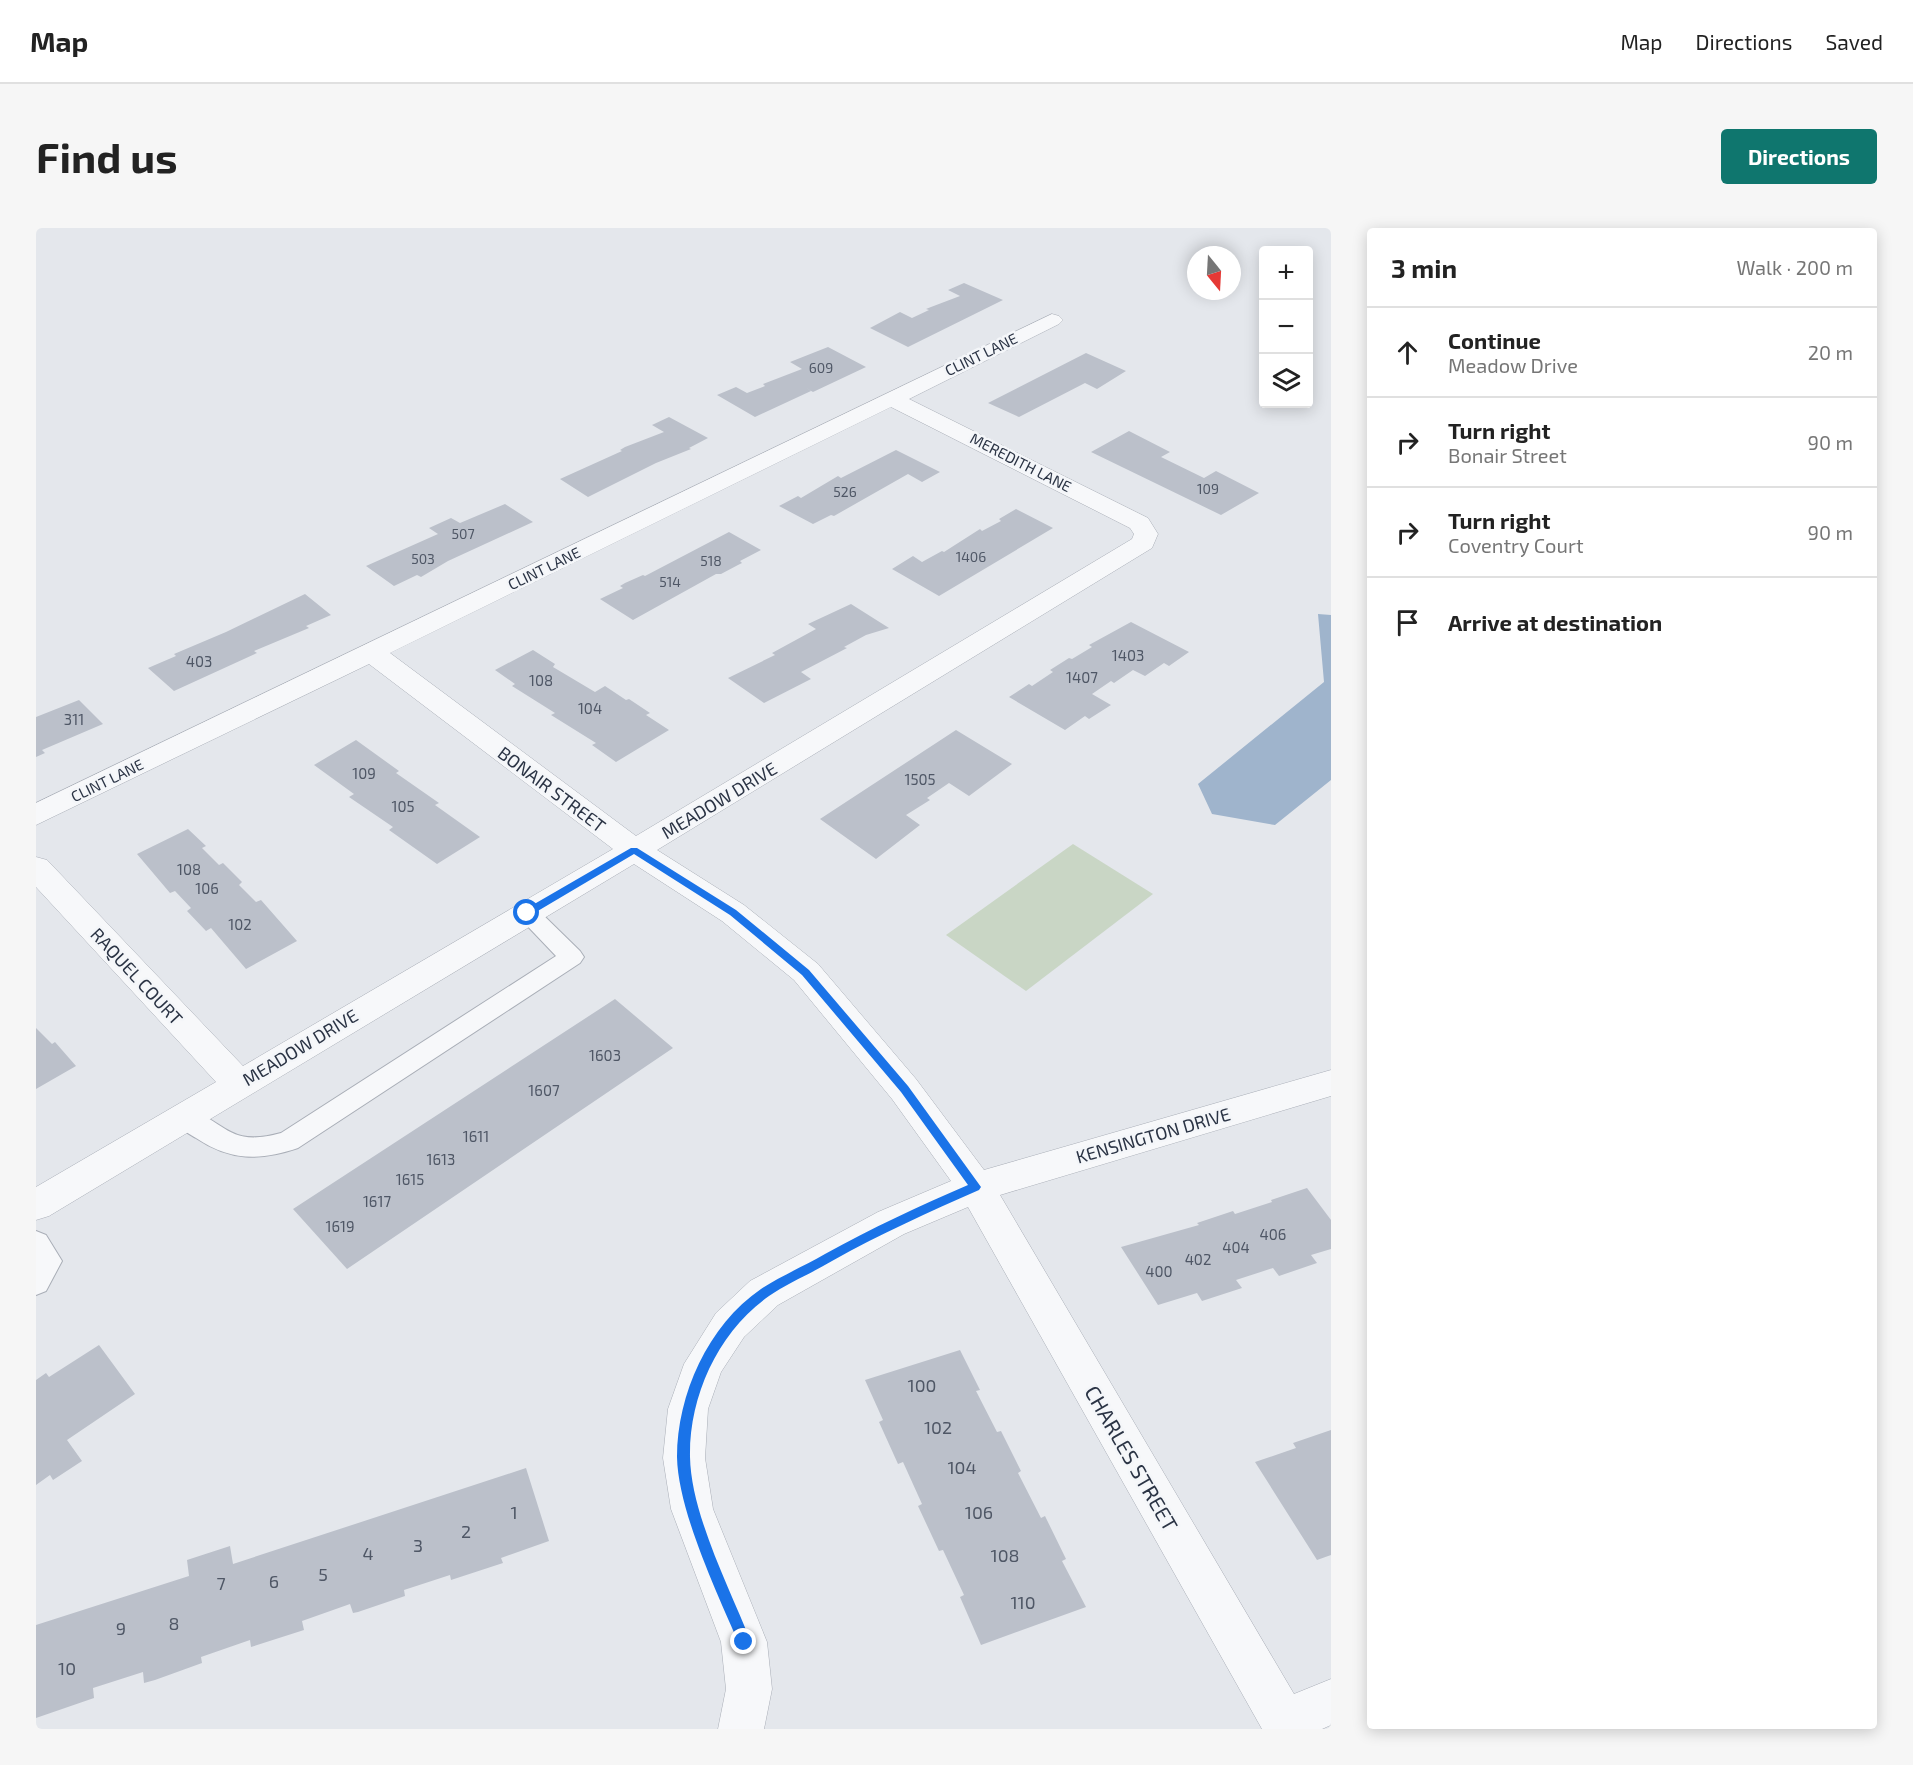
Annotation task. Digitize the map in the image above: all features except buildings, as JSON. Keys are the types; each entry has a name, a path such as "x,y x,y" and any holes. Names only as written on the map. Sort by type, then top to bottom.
{"street":[{"name":"CLINT LANE","path":"36,815 1052,320"},
{"name":"MEREDITH LANE","path":"890,398 1139,523 1146,534"},
{"name":"MEADOW DRIVE","path":"36,1205 1138,547 1146,534"},
{"name":"BONAIR STREET","path":"370,652 634,850 733,913 806,972 904,1089 976,1187"},
{"name":"RAQUEL COURT","path":"36,868 238,1084"},
{"name":"KENSINGTON DRIVE","path":"741,1729 749,1689 744,1642 692,1509 684,1458 688,1409 704,1364 730,1325 764,1293 891,1223 976,1187 1331,1083"},
{"name":"CHARLES STREET","path":"976,1187 1286,1725"},
{"path":"1286,1725 1331,1702"}],"lane":[{"path":"184,1117 228,1146 262,1150 289,1141 572,957 527,913"},
{"path":"36,1243 48,1261 36,1283"}],"green space":[{"path":"1073,844 1153,894 1026,991 946,935"}],"water":[{"path":"1318,614 1331,615 1331,780 1275,825 1212,814 1198,784 1324,682"}],"route":[{"path":"527,913 634,850 733,913 806,972 904,1089 976,1187 891,1223 764,1293 730,1325 704,1364 688,1409 684,1458 692,1509 744,1642"}]}
